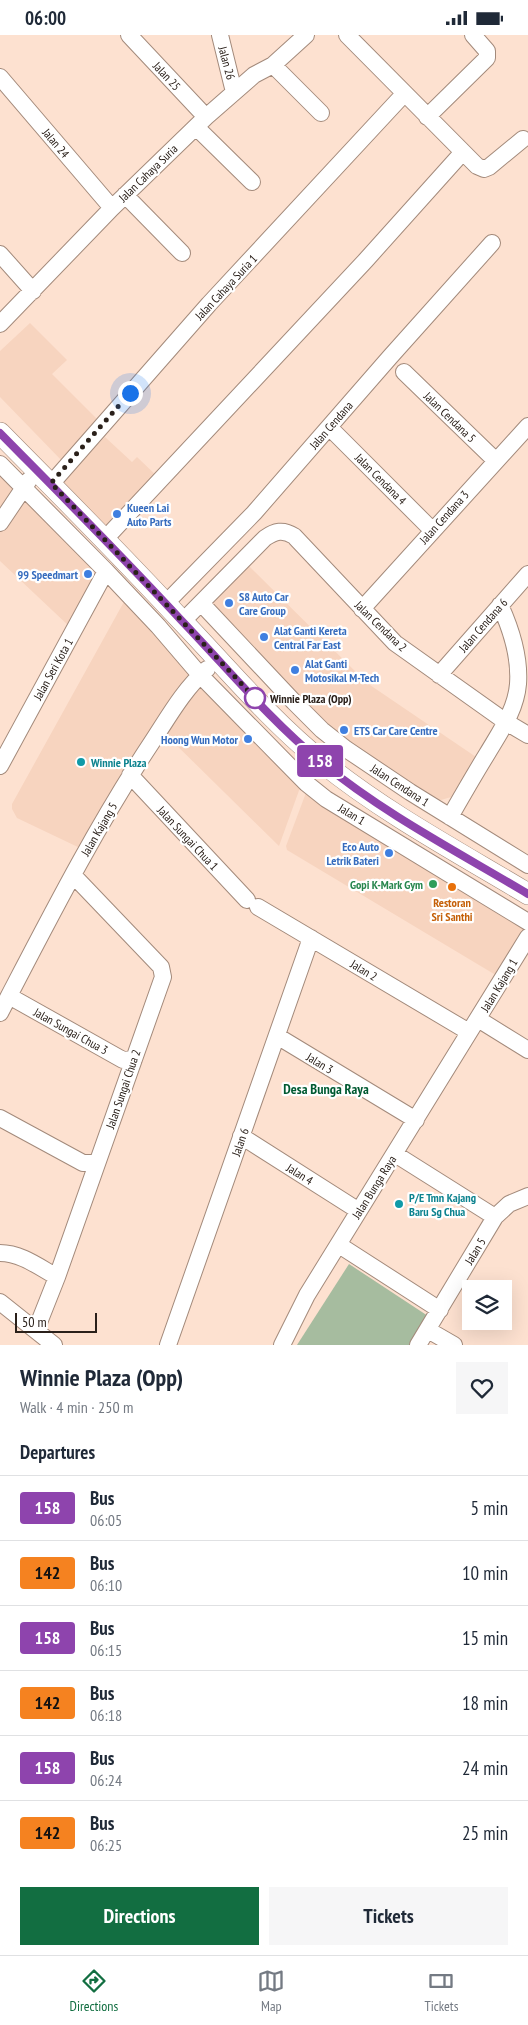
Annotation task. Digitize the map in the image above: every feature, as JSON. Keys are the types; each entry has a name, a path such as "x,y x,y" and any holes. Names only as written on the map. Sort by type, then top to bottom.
{"main road":[{"path":"0,433 105,539 267,711 323,764 400,817 528,894"}],"street":[{"name":"Jalan 25","path":"129,35 252,182"},
{"name":"Jalan 26","path":"220,35 234,92"},
{"name":"Jalan Cahaya Suria","path":"0,324 34,291 112,208 201,122 254,75 273,65 306,35"},
{"path":"347,35 426,117 477,166 484,169 489,167 523,139"},
{"path":"426,117 487,58 487,51 473,35"},
{"path":"273,65 321,113"},
{"name":"Jalan 24","path":"0,77 112,208"},
{"name":"Jalan Cahaya Suria 1","path":"0,523 24,489 44,477 209,304 404,94"},
{"path":"105,539 366,260 462,153"},
{"path":"125,195 182,253"},
{"name":"Jalan Cendana","path":"166,603 254,513 492,243"},
{"path":"0,254 34,291"},
{"name":"Jalan Cendana 5","path":"404,372 496,461"},
{"name":"Jalan Cendana 3","path":"362,609 528,426"},
{"name":"Jalan Cendana 4","path":"329,427 432,530"},
{"name":"Jalan 1","path":"0,464 106,571 158,626 200,675 306,783 326,799 528,922"},
{"name":"Jalan Cendana 2","path":"201,603 264,538 270,534 282,531 294,536 395,643 506,722 528,735"},
{"name":"Jalan Seri Kota 1","path":"0,765 106,571"},
{"name":"Jalan Cendana 6","path":"439,675 528,574"},
{"path":"183,621 201,603"},
{"name":"Jalan Cendana 1","path":"201,603 322,729 370,766 528,865"},
{"path":"450,817 506,722 514,703 518,684 517,663 508,624 500,605"},
{"name":"Jalan Kajang 5","path":"0,1013 73,875 130,775 190,685 218,659"},
{"path":"251,727 267,711"},
{"name":"Jalan Sungai Chua 1","path":"130,775 252,903"},
{"name":"Jalan Sungai Chua 2","path":"36,1330 57,1277 163,977 161,967 73,875"},
{"name":"Jalan 2","path":"252,903 311,938 474,1026 528,1050"},
{"name":"Jalan Kajang 1","path":"474,1026 528,937"},
{"name":"Jalan 6","path":"168,1345 311,938"},
{"name":"Jalan Sungai Chua 3","path":"8,997 124,1061 134,1059"},
{"name":"Jalan Bunga Raya","path":"282,1345 307,1295 474,1026"},
{"name":"Jalan 3","path":"276,1036 416,1120"},
{"path":"0,1118 83,1163 96,1163"},
{"name":"Jalan 4","path":"241,1136 359,1211"},
{"path":"395,1154 495,1217"},
{"name":"Jalan 5","path":"418,1345 495,1217 509,1204 528,1196"},
{"path":"338,1245 440,1310"},
{"path":"0,1253 12,1254 57,1277"},
{"path":"0,1302 54,1345"},
{"path":"428,1330 454,1345"}],"shaded area":[{"path":"30,323 67,360 52,374 100,422 64,463 0,397 0,351"},
{"path":"105,437 132,462 137,457 160,479 110,531 61,481"},
{"path":"0,475 15,489 0,511"},
{"path":"25,496 101,572 71,628 0,561 0,530"},
{"path":"246,563 367,683 479,759 458,795 434,802 321,723 207,603"},
{"name":"Winnie Plaza","path":"125,600 192,675 82,849 17,818 12,809 12,804"},
{"path":"202,684 301,785 279,846 163,732"},
{"path":"307,790 528,926 499,977 287,850 286,846"}],"green space":[{"path":"349,1264 428,1316 409,1345 297,1345"}],"bus line":[{"name":"158","path":"0,433 51,483 267,711 310,753 400,817 528,894"}],"place":[{"name":"Kueen Lai Auto Parts","path":"117,514"},
{"name":"99 Speedmart","path":"88,574"},
{"name":"S8 Auto Car Care Group","path":"229,603"},
{"name":"Alat Ganti Kereta Central Far East","path":"264,637"},
{"name":"Alat Ganti Motosikal M-Tech","path":"295,670"},
{"name":"Winnie Plaza (Opp)","path":"255,698"},
{"name":"ETS Car Care Centre","path":"344,730"},
{"name":"Hoong Wun Motor","path":"248,739"},
{"name":"Winnie Plaza","path":"81,762"},
{"name":"Eco Auto Letrik Bateri","path":"389,853"},
{"name":"Gopi K-Mark Gym","path":"433,884"},
{"name":"Restoran Sri Santhi","path":"452,887"},
{"name":"P/E Tmn Kajang Baru Sg Chua","path":"399,1204"}],"district":[{"name":"Desa Bunga Raya","path":"326,1089"}],"route":[{"path":"130,393 51,483 255,698"}]}
